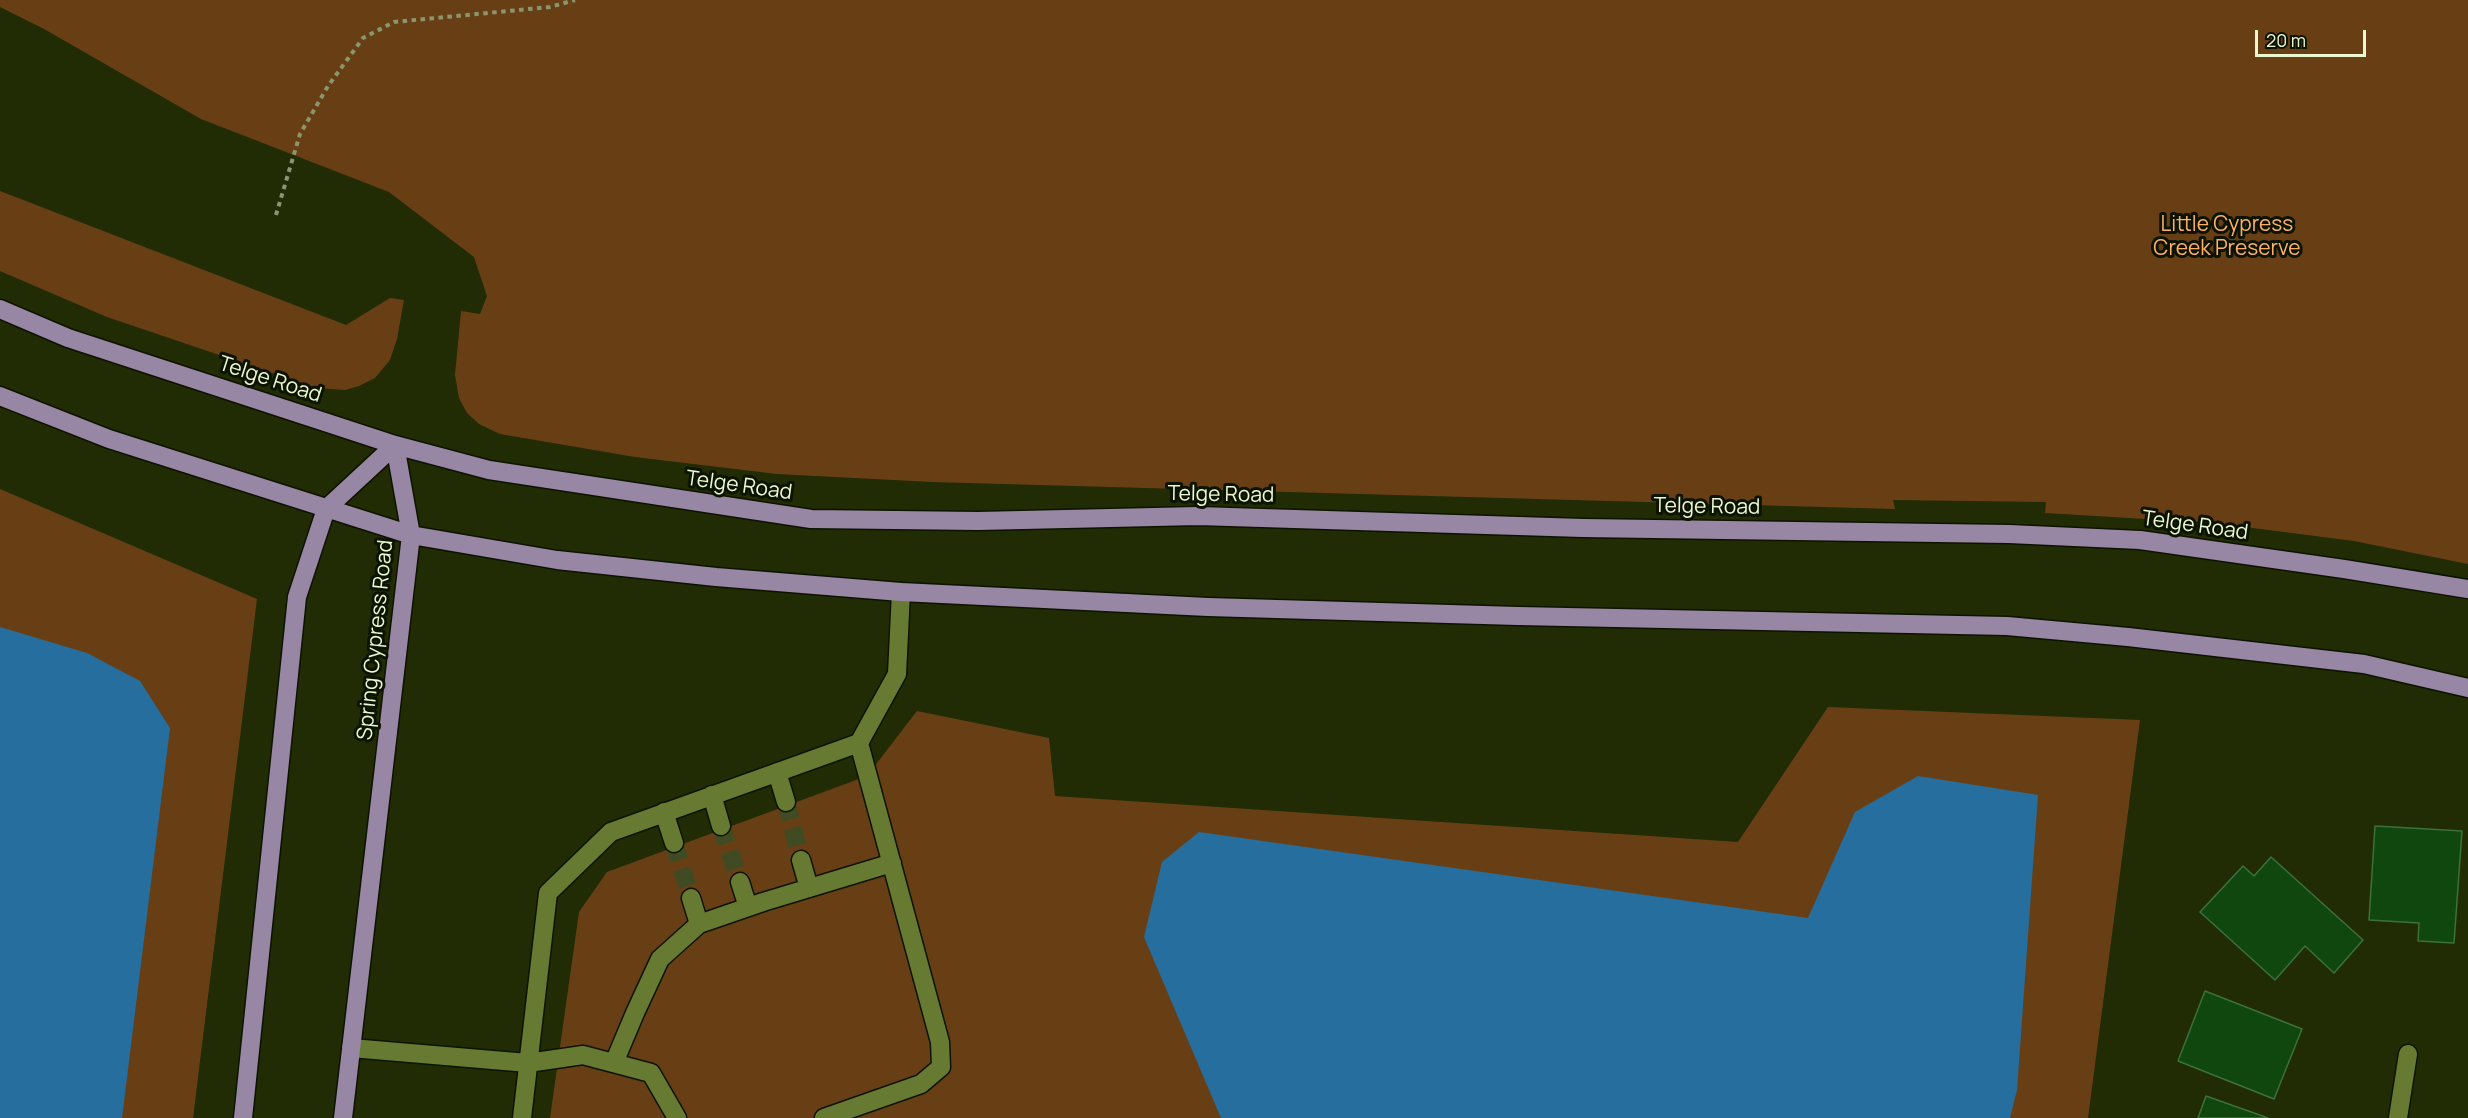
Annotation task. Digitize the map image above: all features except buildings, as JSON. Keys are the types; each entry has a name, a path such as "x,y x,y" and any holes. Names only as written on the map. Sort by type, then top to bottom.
{"main road":[{"name":"Telge Road","path":"0,309 68,338 395,444 489,470 811,519 978,520 1198,516 1583,528 2009,534 2140,540 2468,589"},
{"path":"0,396 109,439 411,535 557,560 716,577 901,592 1232,608 2007,626 2128,637 2364,664 2468,687"},
{"path":"243,1118 297,597 326,509 395,444"},
{"name":"Spring Cypress Road","path":"343,1118 411,535 395,444"}],"street":[{"path":"522,1118 548,893 611,832 859,743 897,674 901,592"},
{"path":"824,1118 921,1084 941,1067 940,1042 859,743"},
{"path":"777,772 786,802"},
{"path":"712,795 722,826"},
{"path":"664,812 674,843"},
{"path":"801,860 809,888"},
{"path":"614,1063 660,959 699,924 892,863"},
{"path":"740,882 748,907"},
{"path":"691,898 699,924"},
{"path":"351,1048 528,1063 583,1055 651,1073 677,1118"},
{"path":"2398,1118 2408,1054"}],"path":[{"path":"276,215 300,134 327,86 363,38 394,22 550,7 575,0"}],"green space":[{"name":"Little Cypress Creek Preserve","path":"0,0 2468,0 2468,564 2354,541 2214,523 2045,513 2046,502 1893,500 1895,509 932,482 777,474 635,457 500,434 479,424 467,413 459,398 455,375 461,311 480,314 487,296 474,257 389,192 201,119 44,29 0,7"},
{"path":"0,191 346,325 390,298 404,300 397,339 390,360 375,378 359,386 345,390 317,388 107,317 0,271"},
{"path":"0,489 257,599 193,1118 0,1118"},
{"path":"1828,707 2140,720 2088,1118 550,1118 579,912 607,872 867,776 917,711 1049,738 1055,796 1738,842"}],"water":[{"path":"0,627 87,653 140,681 170,728 122,1118 0,1118"},
{"path":"1918,776 2038,795 2017,1090 2010,1118 1221,1118 1144,937 1162,862 1199,832 1808,918 1855,812"}],"tunnel":[{"path":"786,802 801,860"},
{"path":"721,826 740,882"},
{"path":"674,843 691,898"}]}
